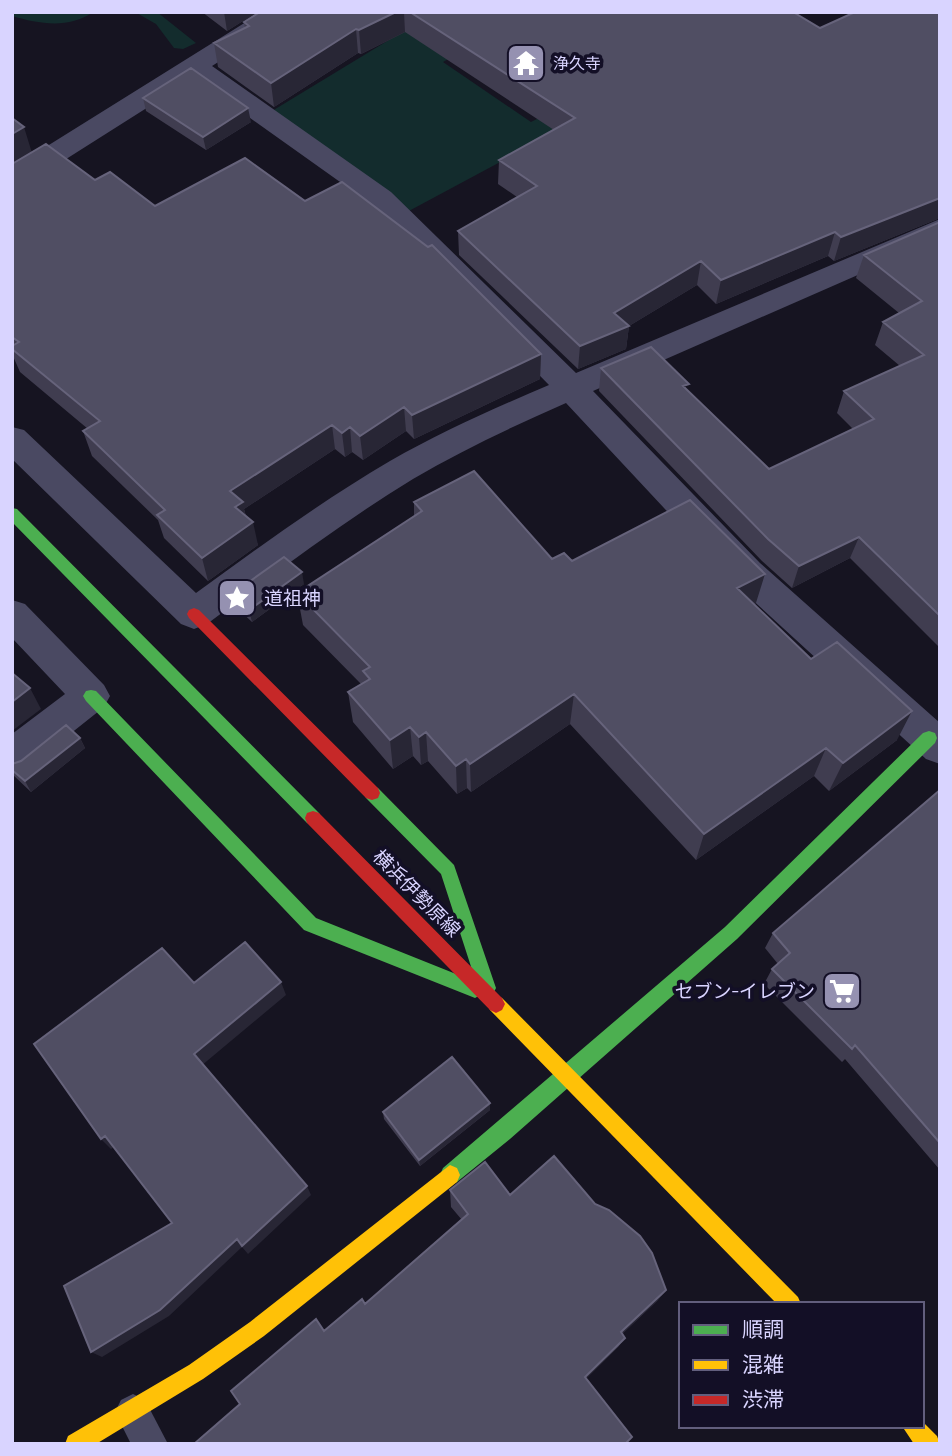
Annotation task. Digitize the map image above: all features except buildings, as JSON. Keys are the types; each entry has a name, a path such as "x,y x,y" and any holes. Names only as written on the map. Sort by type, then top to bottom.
{"main road":[{"name":"横浜伊勢原線","path":"12,513 789,1302"},
{"path":"194,614 448,870 490,996"},
{"path":"91,696 310,924 490,996"},
{"path":"76,1444 196,1372 257,1329 503,1132 731,933 935,743"},
{"path":"914,1428 929,1444"}],"street":[{"path":"12,181 280,12"},
{"path":"193,65 381,198 570,387 747,573 935,743"},
{"path":"12,439 194,614 310,529 402,470 486,425 940,228"},
{"path":"12,614 91,696 12,757"}],"lane":[{"path":"133,1412 150,1444"}],"green space":[{"path":"12,12 93,12 74,21 43,23 12,16"},
{"path":"135,12 157,12 196,43 183,49 174,48 156,24"},
{"path":"435,12 451,12 484,38 443,62 531,122 547,114 567,126 407,212 272,111"}],"traffic: fast":[{"path":"12,513 313,818"},
{"path":"91,696 310,924 475,990"},
{"path":"450,1175 731,933 929,738"},
{"path":"372,793 448,870 487,988"}],"traffic: slow":[{"path":"496,1004 789,1302"},
{"path":"76,1444 196,1372 257,1329 450,1175"},
{"path":"914,1428 929,1444"}],"traffic: jam":[{"path":"194,614 372,793"},
{"path":"313,818 496,1004"}],"place":[{"name":"浄久寺","path":"526,63"},
{"name":"道祖神","path":"237,598"},
{"name":"セブン-イレブン","path":"842,991"}]}
